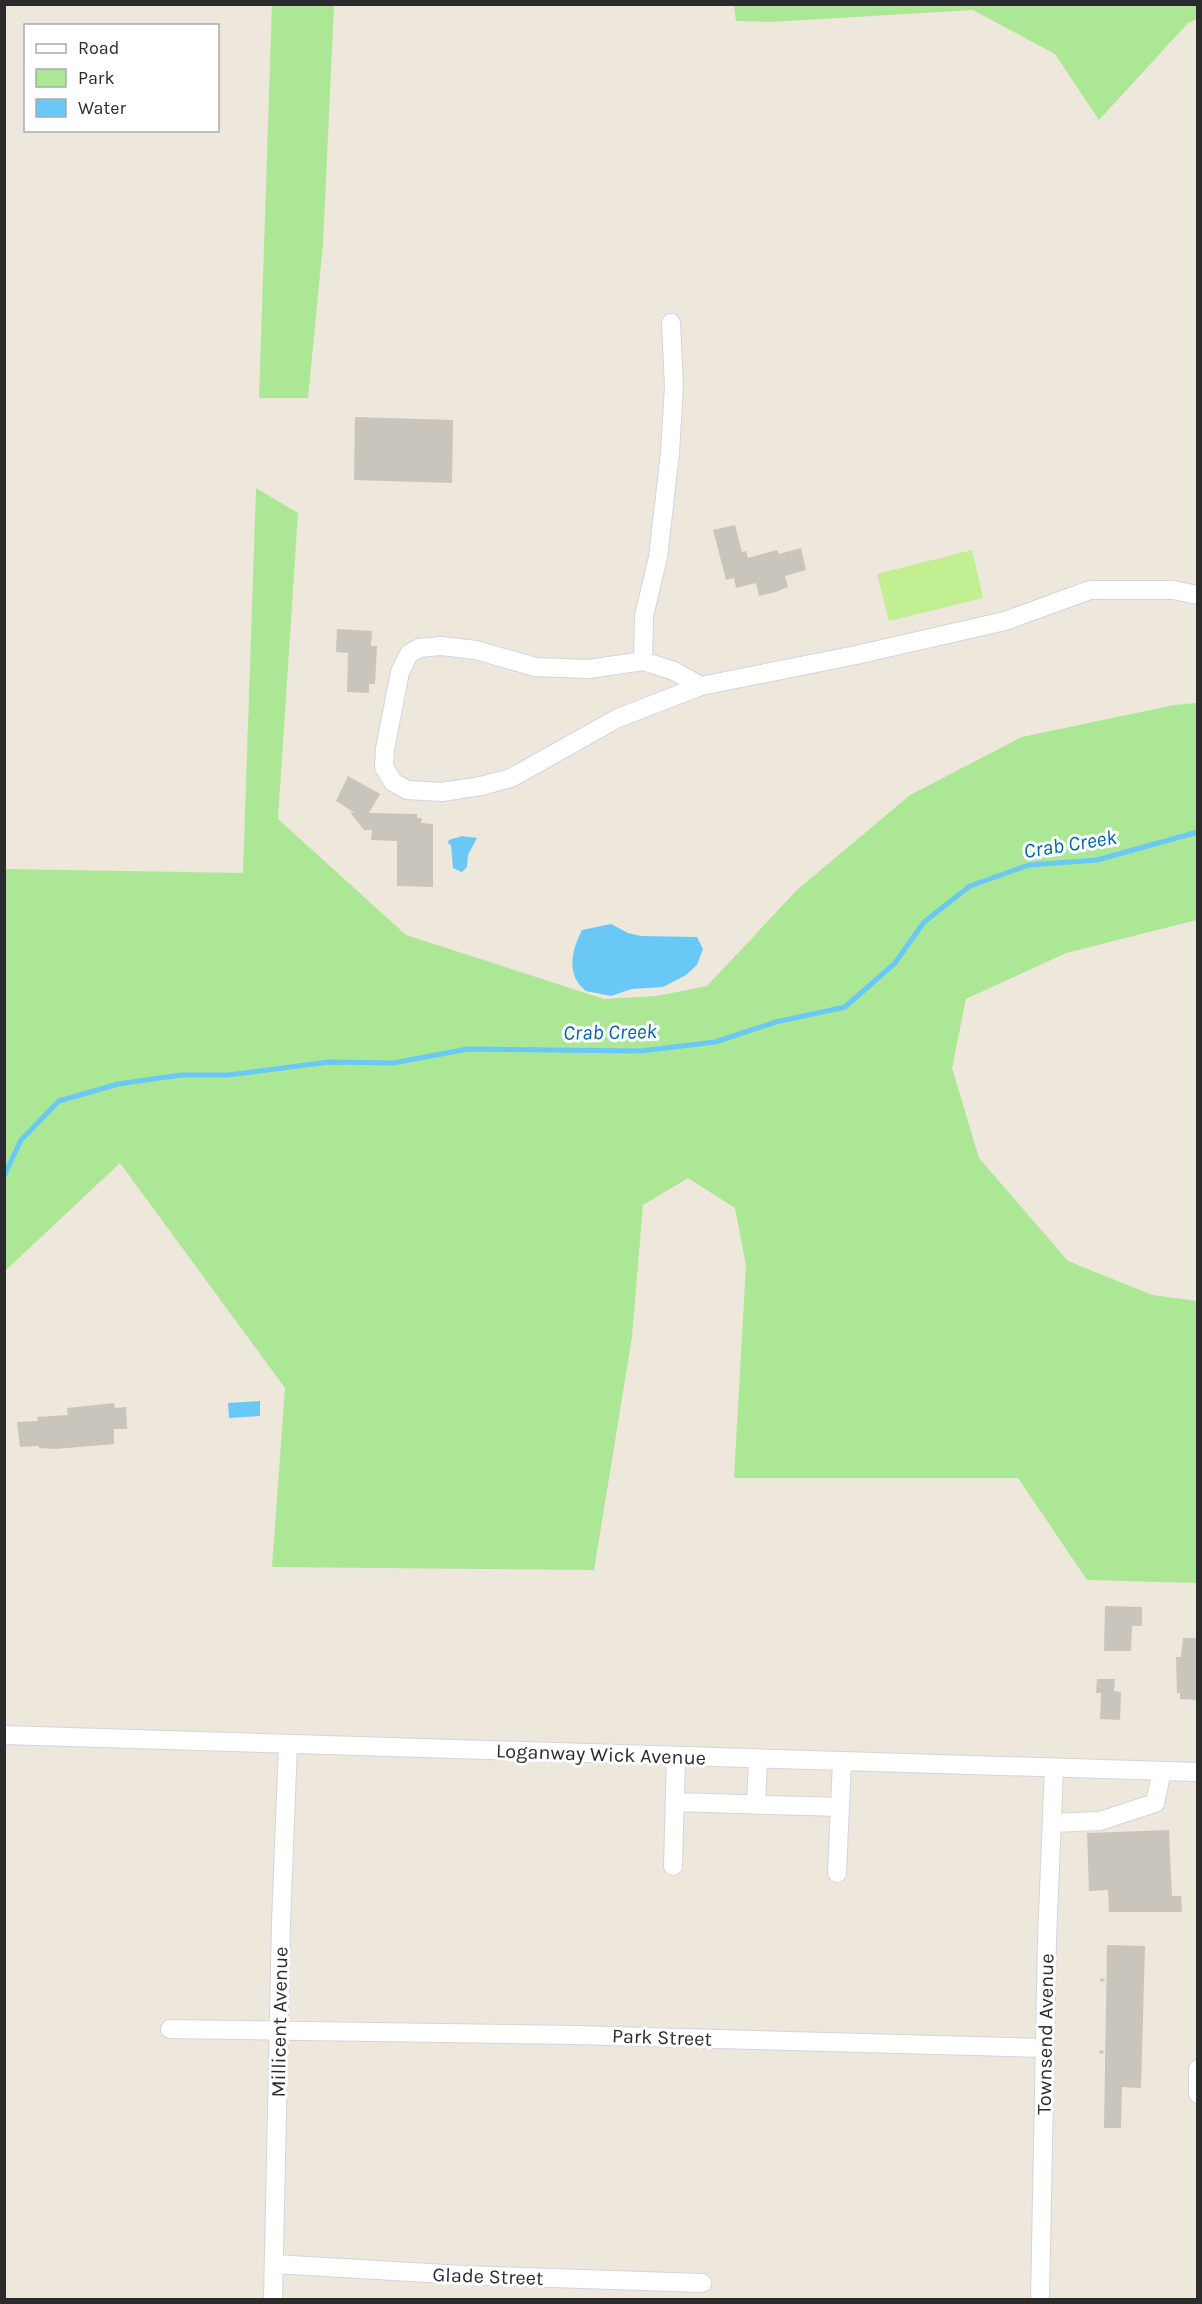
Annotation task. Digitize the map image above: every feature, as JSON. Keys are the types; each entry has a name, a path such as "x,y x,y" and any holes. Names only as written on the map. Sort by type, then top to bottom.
{"street":[{"path":"643,661 644,616 658,557 670,453 674,386 671,323"},
{"path":"701,686 674,671 643,661 589,669 535,667 476,650 441,646 419,648 409,654 400,672 384,749 384,767 393,782 407,790 442,792 481,786 511,778 618,718 701,686 741,680 1005,621 1090,590 1173,590 1197,595"},
{"name":"Loganway Wick Avenue","path":"4,1735 1197,1772"},
{"name":"Millicent Avenue","path":"273,2300 288,1745"},
{"path":"673,1866 676,1757"},
{"path":"756,1805 758,1760"},
{"path":"837,1873 842,1762"},
{"name":"Townsend Avenue","path":"1040,2300 1054,1769"},
{"path":"1052,1823 1100,1821 1155,1803 1162,1771"},
{"path":"675,1802 840,1808"},
{"name":"Park Street","path":"170,2029 562,2034 1045,2048"},
{"path":"1197,2069 1197,2094"},
{"name":"Glade Street","path":"274,2265 463,2275 702,2283"}],"path":[{"path":"1100,1980 1106,1980"},
{"path":"1099,2052 1104,2052"}],"green space":[{"path":"272,4 334,5 323,244 308,398 259,398"},
{"path":"1197,4 1197,19 1188,23 1099,120 1055,54 973,10 771,22 736,21 734,5"},
{"path":"256,488 298,513 278,819 406,935 604,999 656,996 707,986 797,890 910,795 1022,737 1174,705 1197,703 1197,920 1066,953 966,999 952,1068 979,1158 1068,1261 1152,1295 1197,1301 1197,1583 1087,1580 1018,1478 734,1478 746,1265 735,1208 688,1178 643,1205 632,1337 594,1570 272,1567 285,1388 120,1163 5,1271 5,869 243,873"},
{"path":"972,550 983,598 889,621 877,574"}],"water":[{"path":"462,836 477,838 468,855 467,867 462,872 453,868 451,845 448,843 449,840"},
{"path":"611,924 628,933 641,936 697,937 703,949 697,965 686,975 663,987 632,989 611,996 586,991 579,984 573,970 575,946 582,930"},
{"path":"260,1401 260,1416 229,1418 228,1403"}],"building":[{"path":"355,417 453,420 452,483 354,480"},
{"path":"735,525 742,552 746,551 748,558 777,550 779,554 801,548 806,570 785,576 788,587 776,592 759,596 756,583 736,588 734,578 726,580 713,530"},
{"path":"337,629 372,631 371,646 377,646 375,684 369,684 369,693 347,692 348,653 336,652"},
{"path":"348,776 380,794 369,813 417,814 417,818 422,818 421,823 433,824 433,887 397,886 397,841 371,840 372,830 364,830 350,812 355,813 336,801"},
{"path":"114,1403 115,1408 126,1407 127,1429 114,1429 114,1444 55,1449 39,1448 39,1446 20,1447 17,1422 38,1421 37,1417 68,1415 67,1408"},
{"path":"1105,1606 1142,1607 1142,1626 1132,1626 1131,1651 1104,1651"},
{"path":"1183,1638 1197,1638 1197,1700 1180,1699 1180,1693 1177,1693 1176,1657 1181,1657"},
{"path":"1097,1679 1115,1679 1114,1691 1121,1692 1120,1720 1100,1719 1101,1693 1096,1693"},
{"path":"1169,1830 1172,1896 1181,1896 1182,1912 1109,1912 1108,1890 1089,1891 1087,1833"},
{"path":"1107,1945 1145,1946 1141,2088 1122,2087 1121,2128 1104,2128"}],"waterway":[{"name":"Crab Creek","path":"4,1176 21,1140 59,1101 118,1084 181,1075 228,1075 329,1062 393,1063 468,1049 641,1051 715,1042 776,1022 845,1007 895,963 924,922 970,886 1029,865 1097,860 1198,832"}]}
